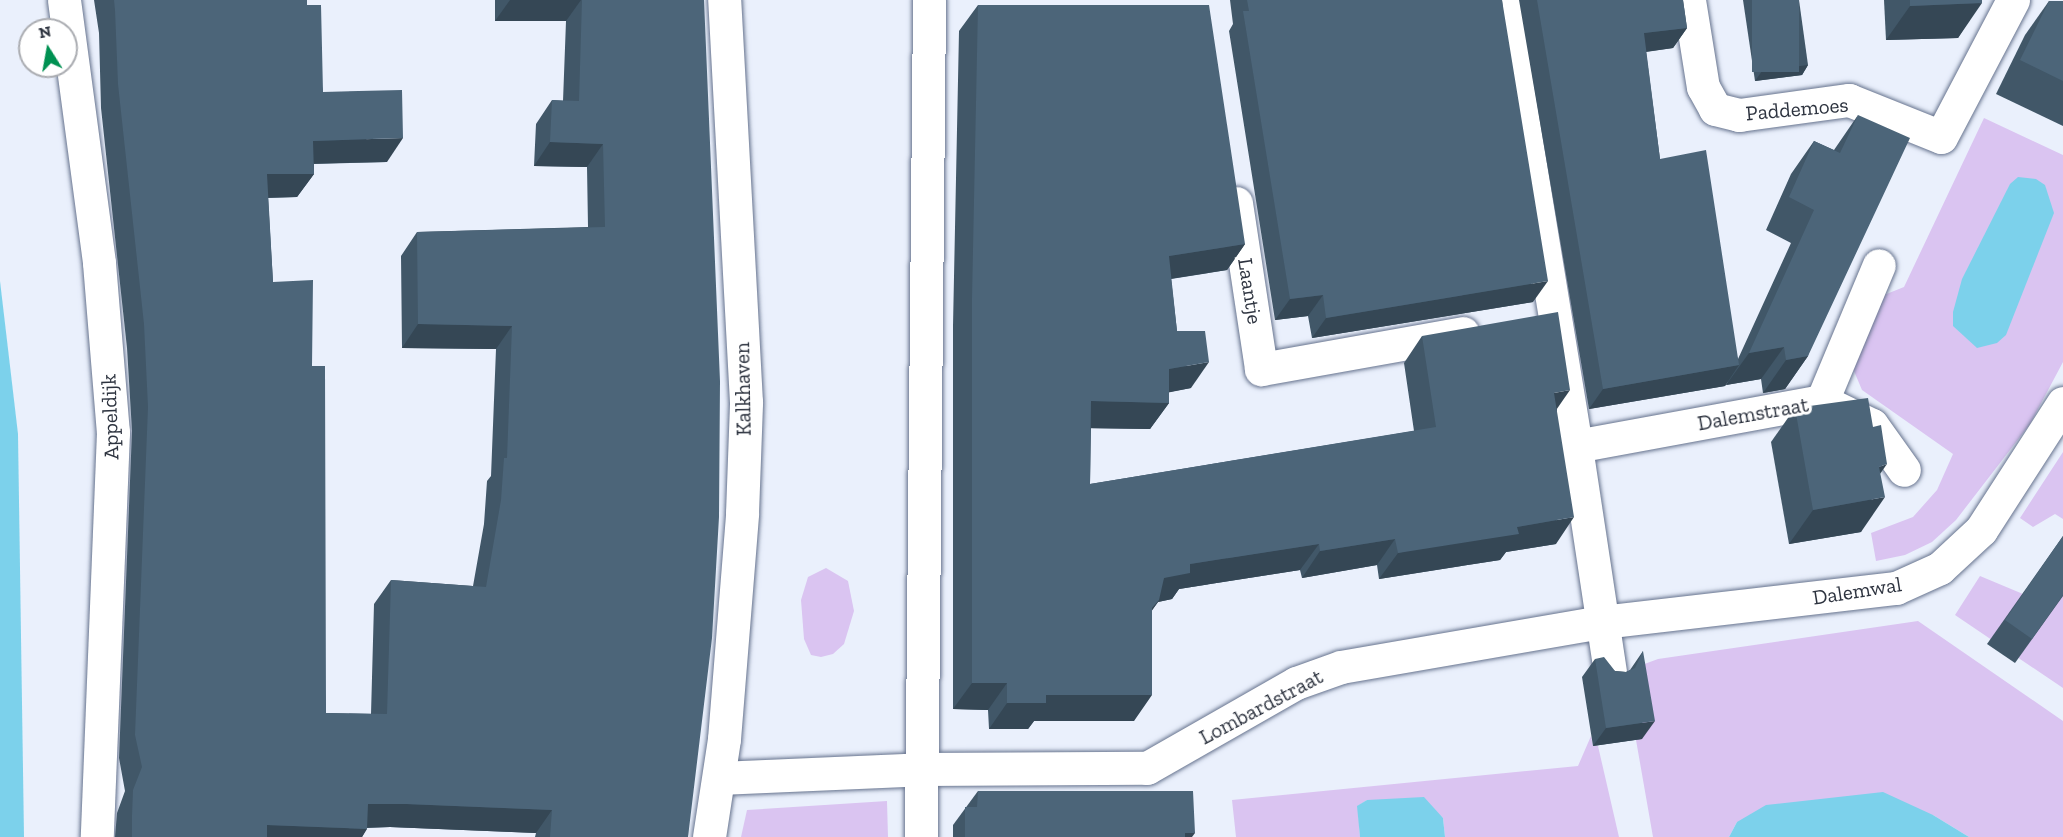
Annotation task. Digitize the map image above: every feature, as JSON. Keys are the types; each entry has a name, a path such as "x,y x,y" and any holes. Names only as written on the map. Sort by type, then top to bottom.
{"street":[{"name":"Appeldijk","path":"64,0 99,263 112,432 97,837"},
{"name":"Kalkhaven","path":"709,837 718,778 742,513 746,402 724,0"},
{"path":"921,837 929,0"},
{"path":"1503,0 1576,446 1610,672"},
{"name":"Paddemoes","path":"1689,0 1703,87 1715,109 1739,115 1849,100 1941,137 2013,0"},
{"name":"Laantje","path":"1231,168 1262,369 1554,317"},
{"path":"1822,401 1879,265"},
{"name":"Dalemstraat","path":"1576,446 1822,401 1872,425 1904,470"},
{"name":"Dalemwal","path":"1602,622 1896,588 1915,580 1940,568 1982,530 2063,403"},
{"name":"Lombardstraat","path":"922,769 1154,766 1311,675 1341,667 1602,622"},
{"path":"718,778 922,769"}],"shaded area":[{"path":"1984,118 2063,155 2063,362 2030,424 1956,520 1932,542 1905,555 1876,561 1871,533 1913,517 1937,490 1953,454 1862,390 1851,364 1879,297 1904,287"},
{"path":"2063,452 2063,519 2055,514 2033,527 2020,518"},
{"path":"826,568 848,581 854,611 844,644 833,654 821,657 811,655 804,639 801,600 808,577"},
{"path":"1980,576 2023,594 2063,596 2063,688 1955,615"},
{"path":"1918,621 2063,721 2063,837 1969,837 1933,815 1737,822 1729,837 1653,837 1636,740 1642,738 1631,669 1658,659"},
{"path":"1591,736 1593,746 1598,746 1619,837 1445,837 1443,818 1433,810 1367,800 1358,806 1360,837 1236,837 1232,800 1578,766"},
{"path":"887,801 888,837 741,837 747,810"}],"water":[{"path":"2018,177 2036,179 2045,185 2054,213 2006,335 1997,343 1977,348 1953,326 1953,312 1962,279 2010,184"},
{"path":"0,281 18,434 24,837 0,837"},
{"path":"1883,792 1933,815 1969,837 1729,837 1737,822 1766,805"},
{"path":"1424,797 1443,818 1445,837 1360,837 1357,806 1367,800"}],"building":[{"path":"114,0 307,0 307,5 321,5 323,92 402,90 403,138 313,141 314,174 267,174 273,282 313,280 312,366 325,366 326,713 387,714 391,580 486,587 501,500 504,458 507,458 512,326 418,324 417,232 605,227 603,144 550,142 552,100 579,101 582,0 704,0 720,381 719,517 712,638 688,837 550,837 552,810 368,804 367,829 267,825 267,837 132,837 133,790 142,767 135,735 148,407 144,324 118,84"},
{"path":"1247,0 1502,0 1548,281 1326,318 1323,295 1290,299 1243,11 1249,11"},
{"path":"1537,0 1683,0 1687,28 1644,33 1660,159 1706,150 1739,365 1603,389"},
{"path":"1752,0 1799,0 1799,72 1752,72"},
{"path":"1910,0 1982,0 1982,3 1910,6"},
{"path":"2049,1 2063,1 2063,81 2020,60"},
{"path":"978,5 1209,5 1245,244 1169,256 1177,331 1205,331 1209,362 1169,369 1169,403 1091,401 1090,484 1436,427 1422,336 1558,312 1570,390 1554,393 1574,517 1517,527 1519,534 1398,553 1395,539 1320,551 1319,544 1190,564 1190,573 1164,578 1159,600 1152,608 1152,695 1046,695 1046,703 1007,703 1007,683 972,683 972,299"},
{"path":"1858,115 1910,138 1808,356 1786,360 1784,347 1749,353 1814,210 1789,197 1814,141 1840,153"},
{"path":"1868,398 1873,427 1881,425 1887,464 1879,467 1885,497 1813,510 1795,408"},
{"path":"2063,536 2063,595 2032,639 2005,620"},
{"path":"1643,651 1655,721 1606,728 1595,659 1604,657 1615,671 1626,672 1635,668"},
{"path":"978,791 1193,791 1195,833 1185,833 1185,837 965,837 965,807 977,807"}]}
